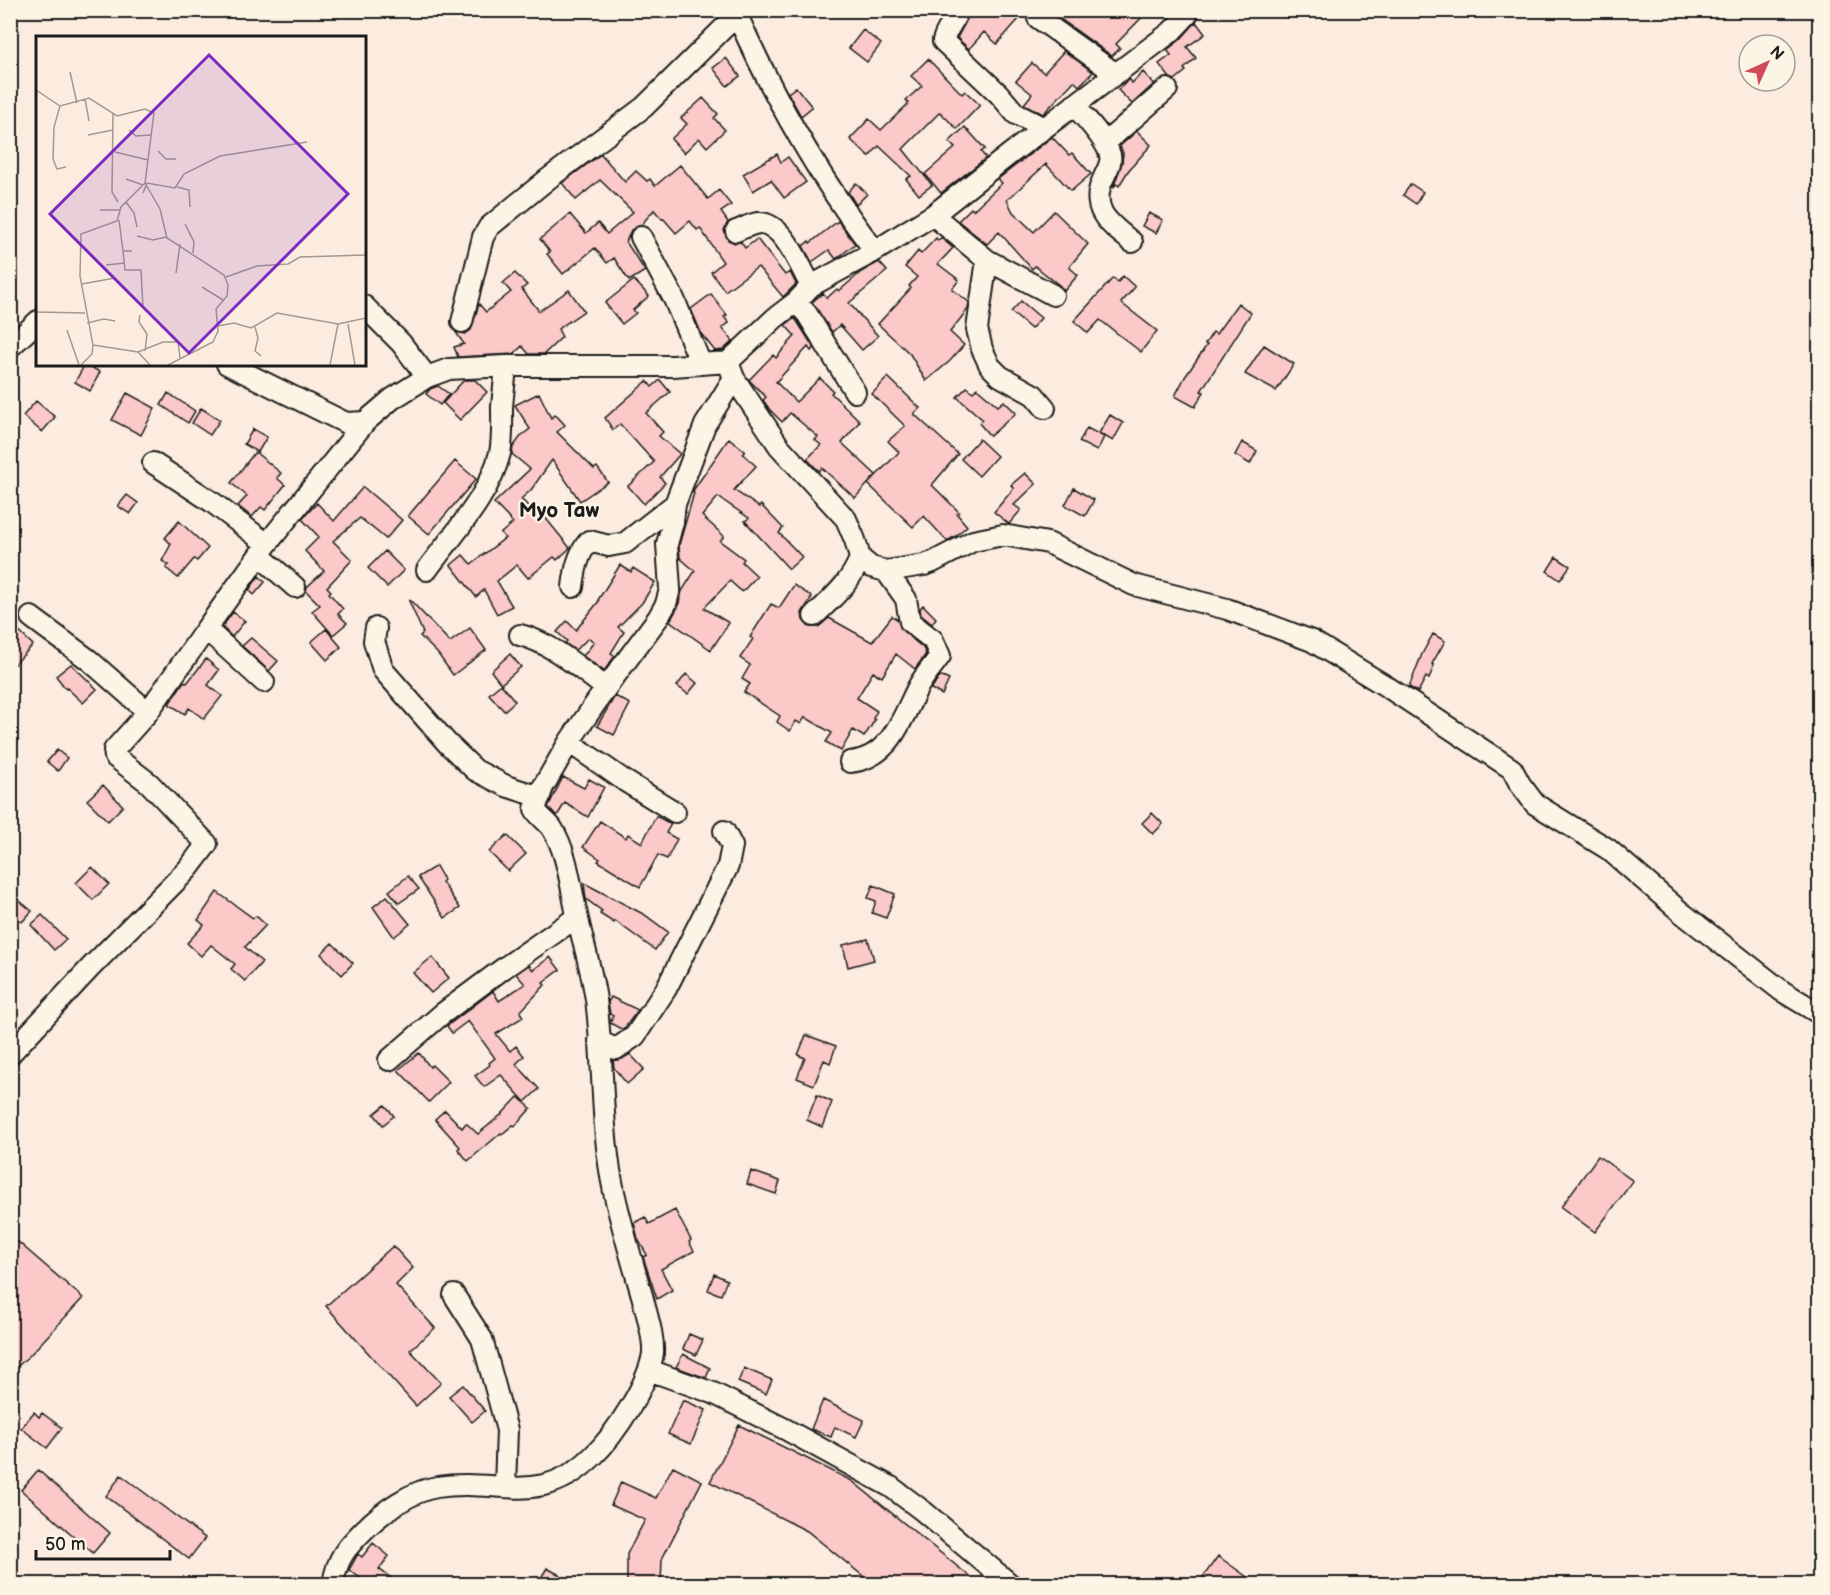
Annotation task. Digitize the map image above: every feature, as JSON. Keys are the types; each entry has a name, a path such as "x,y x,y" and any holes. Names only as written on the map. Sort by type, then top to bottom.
{"street":[{"path":"958,10 957,16 945,30 943,41 999,94 1016,114 1044,128"},
{"path":"1036,10 1038,18 1116,74"},
{"path":"333,1584 335,1567 345,1549 375,1519 408,1497 434,1487 464,1484 523,1489 545,1486 566,1478 592,1457 614,1432 649,1370 653,1350 649,1323 614,1194 607,1155 597,1005 566,866 551,827 535,810 543,787 569,742 666,604 670,589 667,544 675,504 705,425 731,370 775,318 796,302 811,286 875,251 933,215 1171,32 1187,15 1185,10"},
{"path":"462,322 483,237 489,227 548,179 644,107 740,13 760,67 818,171 840,205 875,251"},
{"path":"1105,143 1167,89"},
{"path":"1074,105 1105,143 1110,153 1111,162 1100,184 1099,207 1111,226 1132,242"},
{"path":"933,215 987,260 1053,295"},
{"path":"736,231 757,223 771,224 782,235 811,286"},
{"path":"641,237 674,299 701,364"},
{"path":"987,260 976,329 982,349 990,366 1000,376 1034,395 1045,408"},
{"path":"796,302 807,314 855,392"},
{"path":"366,308 401,342 427,377"},
{"path":"10,347 36,323"},
{"path":"10,1054 188,869 207,844 148,783 115,757 114,750 148,712 263,550 365,422 392,399 427,377 449,369 506,366 701,364 731,370 779,446 846,519 860,558 871,567 886,571 933,562 974,541 1003,535 1048,543 1134,585 1227,609 1312,640 1512,769 1535,804 1608,849 1682,913 1737,956 1782,991 1820,1014"},
{"path":"231,366 346,423 365,422"},
{"path":"427,570 491,479 503,432 502,407 506,366"},
{"path":"153,463 212,502 263,550 294,587"},
{"path":"573,587 575,567 589,541 609,546 625,543 675,504"},
{"path":"814,616 844,586 855,571 860,558"},
{"path":"850,762 863,761 887,746 903,720 920,684 940,656 933,640 910,622 906,599 886,571"},
{"path":"31,617 89,660 148,712"},
{"path":"376,628 374,641 382,670 447,743 476,770 506,786 540,797"},
{"path":"206,629 264,682"},
{"path":"519,635 537,639 606,688"},
{"path":"569,742 675,812"},
{"path":"599,1041 616,1048 635,1036 666,989 728,866 732,846 724,831"},
{"path":"389,1060 451,1007 577,917"},
{"path":"454,1295 482,1339 507,1430 505,1487"},
{"path":"649,1370 713,1393 891,1487 923,1510 1010,1584"}],"building":[{"path":"972,10 1010,10 1019,19 997,44 984,32 969,49 957,38"},
{"path":"1048,10 1149,10 1116,44 1120,48 1112,56"},
{"path":"1196,22 1205,34 1187,47 1196,58 1175,80 1170,78 1159,64 1171,55 1167,50 1180,40"},
{"path":"863,30 881,44 867,62 849,48"},
{"path":"1064,51 1093,72 1079,86 1074,81 1043,114 1024,104 1032,94 1016,81 1032,63 1044,73"},
{"path":"726,58 740,76 727,86 713,68"},
{"path":"928,59 962,94 965,91 980,105 957,129 940,112 903,149 932,185 919,195 906,179 911,176 879,146 869,157 850,139 869,119 881,130 909,103 906,100 922,86 911,76"},
{"path":"1143,72 1154,84 1132,104 1118,90 1129,79 1132,83"},
{"path":"796,87 812,107 801,116 788,93"},
{"path":"703,98 718,114 714,118 725,130 707,147 699,138 684,153 671,139 687,124 681,118"},
{"path":"965,127 985,149 981,152 986,158 941,193 925,174 955,148 949,142"},
{"path":"1137,131 1151,145 1128,171 1119,186 1116,184 1113,188 1122,163 1123,153 1120,146"},
{"path":"1052,137 1069,155 1072,153 1091,174 1071,191 1046,164 1007,200 1013,212 1034,232 1054,211 1088,244 1069,267 1078,275 1064,291 1035,266 1032,269 999,232 987,244 958,221 1002,183 998,179"},
{"path":"601,154 625,182 636,171 647,181 650,179 655,186 680,165 708,199 719,190 731,205 721,212 728,222 724,230 728,240 735,243 741,242 745,248 757,239 785,275 790,272 796,284 783,297 758,267 725,291 711,272 723,262 700,228 697,230 690,221 676,233 654,210 641,225 631,230 626,242 645,271 629,281 614,258 607,263 595,248 563,274 547,254 550,252 540,239 570,214 586,233 598,223 607,234 633,212 600,180 576,200 562,183"},
{"path":"777,154 781,162 788,157 806,182 784,198 771,180 753,191 743,174"},
{"path":"856,183 867,194 856,205 848,192"},
{"path":"1411,184 1423,192 1416,204 1403,195"},
{"path":"1149,213 1163,220 1156,233 1142,226"},
{"path":"838,221 855,244 836,259 829,250 812,262 803,246"},
{"path":"936,238 938,240 941,238 953,248 938,264 959,280 952,289 969,302 968,309 950,332 964,345 950,361 926,381 910,354 878,324 911,288 909,286 917,277 905,267 918,251 921,254"},
{"path":"879,262 887,271 849,303 878,336 862,350 840,325 832,332 812,302 823,293 827,298 837,289 839,291 861,272"},
{"path":"515,273 527,285 522,289 539,311 569,290 584,311 558,329 562,337 544,354 529,354 522,346 514,354 458,357 454,347 464,344 455,331 465,334 471,330 479,304 486,312 511,292 503,283"},
{"path":"1123,276 1135,287 1121,303 1157,331 1141,352 1100,320 1088,333 1074,321 1113,278 1118,282"},
{"path":"634,280 649,296 633,310 636,313 622,324 605,303"},
{"path":"711,294 727,315 724,317 729,323 722,328 733,341 723,350 715,351 702,335 691,309"},
{"path":"1021,301 1041,318 1031,329 1011,312"},
{"path":"1238,303 1251,313 1201,391 1204,392 1195,407 1175,396 1213,332 1216,334"},
{"path":"795,318 814,348 811,351 808,347 776,382 796,402 820,378 833,391 831,393 860,421 842,443 876,475 855,498 822,468 819,471 807,459 821,445 815,440 818,437 790,413 782,422 763,400 766,397 749,380 773,355 776,358 795,336 785,325"},
{"path":"1264,345 1294,364 1276,391 1245,374"},
{"path":"84,366 100,372 90,391 75,382"},
{"path":"888,377 920,408 914,414 958,454 932,485 959,512 957,514 967,526 947,541 924,516 913,527 868,484 899,452 888,441 905,426 872,394"},
{"path":"464,380 475,380 487,392 460,420 443,403"},
{"path":"660,380 670,392 646,413 663,432 659,436 680,454 660,477 665,483 644,504 628,486 654,462 620,424 613,430 605,418 647,381 652,387"},
{"path":"438,386 449,394 440,405 426,394 430,389"},
{"path":"967,387 973,392 977,388 998,406 1004,401 1016,413 990,436 979,423 983,420 957,397"},
{"path":"127,393 155,408 141,435 112,420"},
{"path":"168,393 195,411 188,423 161,405"},
{"path":"539,393 551,418 555,414 565,425 557,432 594,469 597,467 608,482 580,501 552,460 531,490 521,499 541,519 544,516 570,548 557,560 554,557 528,578 517,565 497,581 512,606 497,614 484,590 476,597 451,565 463,555 471,564 505,538 501,533 513,523 494,503 530,469 512,454 513,447 530,429 515,405"},
{"path":"36,401 55,417 42,432 23,416"},
{"path":"201,408 220,420 210,435 192,423"},
{"path":"1110,415 1123,423 1113,441 1099,433"},
{"path":"1087,428 1104,437 1097,451 1079,442"},
{"path":"253,429 267,437 258,452 244,444"},
{"path":"729,438 745,451 743,454 756,466 734,490 759,507 761,505 783,528 779,533 802,557 789,569 745,521 749,518 718,497 702,516 724,536 720,541 744,559 742,562 757,576 742,592 730,581 704,608 729,623 711,650 670,621 678,607 682,591 695,571 680,558 679,545 694,493 692,492"},
{"path":"979,439 997,456 979,476 961,459"},
{"path":"1242,442 1257,451 1250,464 1235,455"},
{"path":"255,452 281,473 277,478 285,485 265,510 261,507 252,517 238,506 247,496 231,483"},
{"path":"455,461 476,479 429,534 408,516"},
{"path":"1025,473 1036,484 1014,505 1021,510 1009,524 994,512 1014,488 1011,485"},
{"path":"363,487 402,520 386,539 360,518 333,541 352,560 327,587 331,591 329,593 343,609 338,614 347,623 333,635 312,611 320,605 306,591 307,587 324,571 305,551 319,537 302,519 317,503 334,521"},
{"path":"1074,488 1094,500 1085,516 1065,505"},
{"path":"127,495 138,503 130,514 118,506"},
{"path":"179,521 208,548 197,561 194,559 178,578 166,568 169,565 162,561 171,544 165,538"},
{"path":"385,551 404,570 387,587 368,568"},
{"path":"1556,557 1570,566 1560,580 1547,571"},
{"path":"620,565 631,572 633,568 655,582 642,603 618,627 624,632 611,653 615,656 604,671 583,656 594,642 589,638 575,650 565,643 567,641 557,632 567,621 576,630 599,601"},
{"path":"259,576 265,582 254,595 249,590"},
{"path":"794,585 812,597 802,613 803,620 810,627 818,627 829,618 872,642 892,616 898,620 903,631 923,648 926,654 915,669 896,654 882,677 873,672 857,698 877,711 873,718 875,720 864,737 853,730 841,751 826,742 832,733 805,717 801,724 796,721 790,731 777,722 780,716 744,692 750,684 742,679 750,665 740,658 753,639 750,637 771,604 779,608"},
{"path":"410,600 450,642 470,628 486,650 453,675 438,654 420,636 423,633"},
{"path":"923,605 936,618 932,624 921,615 920,609"},
{"path":"233,612 245,621 232,637 222,627"},
{"path":"10,623 33,645 10,669"},
{"path":"326,629 341,647 327,660 311,642"},
{"path":"1433,634 1445,641 1432,664 1434,665 1429,679 1426,677 1418,692 1409,687"},
{"path":"251,638 278,661 269,671 242,646"},
{"path":"510,654 521,667 501,684 491,671"},
{"path":"206,659 219,670 208,685 222,696 204,719 189,708 185,714 169,704 184,681 187,683"},
{"path":"71,664 97,689 83,703 66,689 56,676"},
{"path":"686,674 697,683 688,694 677,686"},
{"path":"940,676 949,680 942,695 931,689"},
{"path":"501,684 515,701 504,711 489,694"},
{"path":"615,696 630,704 614,735 597,726"},
{"path":"57,750 67,758 58,771 47,762"},
{"path":"563,777 584,788 589,779 604,787 588,817 565,803 557,816 548,807"},
{"path":"103,785 123,806 108,821 87,800"},
{"path":"1152,813 1163,824 1153,834 1142,823"},
{"path":"656,816 671,824 666,833 677,839 667,859 658,855 640,887 598,861 600,859 583,847 600,821 626,838 628,834 642,843"},
{"path":"507,835 526,854 508,871 489,852"},
{"path":"436,866 444,880 442,882 460,908 445,918 418,877"},
{"path":"92,867 109,884 93,900 76,883"},
{"path":"408,876 419,889 399,903 389,891"},
{"path":"584,883 645,915 668,932 655,950 615,921 614,923 600,914 602,911 586,899"},
{"path":"873,885 895,894 886,918 872,913 876,901 868,898"},
{"path":"217,892 253,918 256,916 266,925 245,947 262,962 245,981 231,969 235,964 211,945 201,956 187,943 204,925 198,920"},
{"path":"10,893 32,911 22,922 10,912"},
{"path":"387,896 410,924 394,937 373,907"},
{"path":"42,915 66,939 54,950 31,925"},
{"path":"868,939 874,960 848,967 843,945"},
{"path":"332,943 353,963 342,975 321,954"},
{"path":"432,957 449,978 431,993 413,973"},
{"path":"550,957 560,970 543,983 545,985 520,1012 523,1017 496,1034 510,1051 516,1046 524,1056 516,1064 539,1089 525,1102 501,1075 484,1087 475,1076 490,1065 489,1063 495,1058 468,1021 452,1033 447,1026 493,991 499,1001 525,984 516,974 529,965 533,970"},
{"path":"611,997 638,1010 623,1030 610,1023 613,1016 610,1014 608,1002"},
{"path":"806,1035 836,1046 830,1063 824,1060 814,1085 797,1078 805,1058 798,1055"},
{"path":"419,1053 430,1067 432,1065 449,1082 429,1102 398,1070"},
{"path":"630,1054 644,1069 627,1084 614,1068 613,1060 622,1059"},
{"path":"817,1095 832,1102 822,1127 807,1120"},
{"path":"518,1097 531,1108 515,1126 501,1133 468,1161 458,1149 460,1147 435,1119 445,1110 462,1128 466,1123 478,1134"},
{"path":"385,1105 394,1116 383,1125 374,1114"},
{"path":"1598,1156 1633,1181 1595,1232 1561,1207"},
{"path":"751,1171 780,1181 776,1194 747,1184"},
{"path":"675,1210 691,1240 689,1242 694,1251 661,1269 672,1290 657,1299 643,1257 647,1255 638,1239 634,1223 645,1217 649,1224"},
{"path":"10,1235 83,1298 10,1373"},
{"path":"393,1246 413,1268 396,1285 435,1328 410,1350 441,1383 416,1406 326,1306"},
{"path":"714,1274 727,1280 721,1295 708,1290"},
{"path":"689,1334 703,1340 696,1355 683,1349"},
{"path":"683,1354 710,1368 706,1378 676,1367"},
{"path":"744,1368 772,1380 766,1394 738,1382"},
{"path":"463,1385 485,1411 472,1422 449,1396"},
{"path":"683,1400 706,1410 691,1444 668,1434"},
{"path":"823,1400 864,1420 856,1437 835,1427 831,1437 811,1429"},
{"path":"34,1412 39,1417 42,1413 62,1428 47,1448 21,1428"},
{"path":"739,1425 852,1481 979,1584 873,1584 807,1531 710,1482"},
{"path":"673,1466 702,1481 662,1559 661,1584 627,1584 627,1554 645,1520 611,1505 621,1482 656,1498"},
{"path":"38,1470 110,1533 93,1553 21,1490"},
{"path":"121,1475 205,1538 189,1559 106,1496"},
{"path":"373,1543 389,1556 379,1569 399,1584 369,1584 349,1570 358,1554 362,1557"},
{"path":"1218,1556 1257,1584 1213,1584 1203,1577"},
{"path":"547,1568 560,1575 554,1584 537,1584"}],"district":[{"name":"Myo Taw","path":"559,510"}]}
